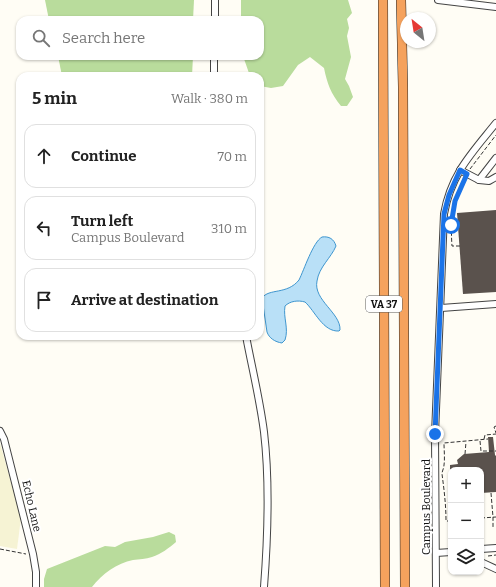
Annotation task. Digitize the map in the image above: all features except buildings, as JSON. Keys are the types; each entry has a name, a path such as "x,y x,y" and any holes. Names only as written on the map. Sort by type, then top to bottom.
{"highway":[{"name":"VA 37","path":"383,0 385,587"},
{"name":"VA 37","path":"401,0 405,587"},
{"path":"402,60 406,0"}],"street":[{"path":"215,0 215,16"},
{"path":"438,0 496,7"},
{"path":"214,60 214,72"},
{"name":"Campus Boulevard","path":"436,587 435,434 444,214 449,195 460,170 471,153 496,124"},
{"path":"479,180 496,158"},
{"path":"460,170 479,180 489,181 496,177"},
{"path":"441,308 496,304"},
{"path":"247,340 260,406 268,484 268,531 264,587"},
{"name":"Echo Lane","path":"0,431 11,463 33,554 36,572 36,587"},
{"path":"484,549 496,548"},
{"path":"436,553 448,552"},
{"path":"484,563 496,569"}],"path":[{"path":"460,246 452,246 452,219 457,194 467,174 496,135"},
{"path":"484,440 485,435 496,434 494,426 496,426"},
{"path":"448,521 446,521 446,501 442,472 444,466 444,443 488,439"},
{"path":"480,440 481,451 496,451"},
{"path":"465,454 466,441"},
{"path":"491,493 493,528"},
{"path":"484,518 496,517"},
{"path":"0,549 33,554"},
{"path":"488,556 496,555"}],"shaded area":[{"path":"0,443 21,518 17,549 0,546"}],"green space":[{"path":"45,0 194,0 193,16 48,16"},
{"path":"241,0 348,0 352,13 347,19 349,28 347,36 351,57 345,79 353,97 347,106 341,106 330,88 324,68 310,57 298,65 283,86 271,88 264,87 264,72 249,72 244,60 264,60 264,16 241,16"},
{"path":"59,60 193,60 192,72 61,72"},
{"path":"169,532 175,535 176,542 168,549 152,557 127,561 116,566 100,578 92,587 44,587 44,579 47,569 105,546 115,547 125,542 153,537"}],"water":[{"path":"322,237 331,238 336,246 320,271 317,281 317,288 319,294 336,318 340,330 333,330 324,325 305,302 294,301 285,306 285,340 282,343 277,342 271,338 267,332 264,312 264,296 269,293 289,288 299,280 315,244"}],"route":[{"path":"435,434 444,214 452,185 460,170 467,174 457,194 451,225"}]}
